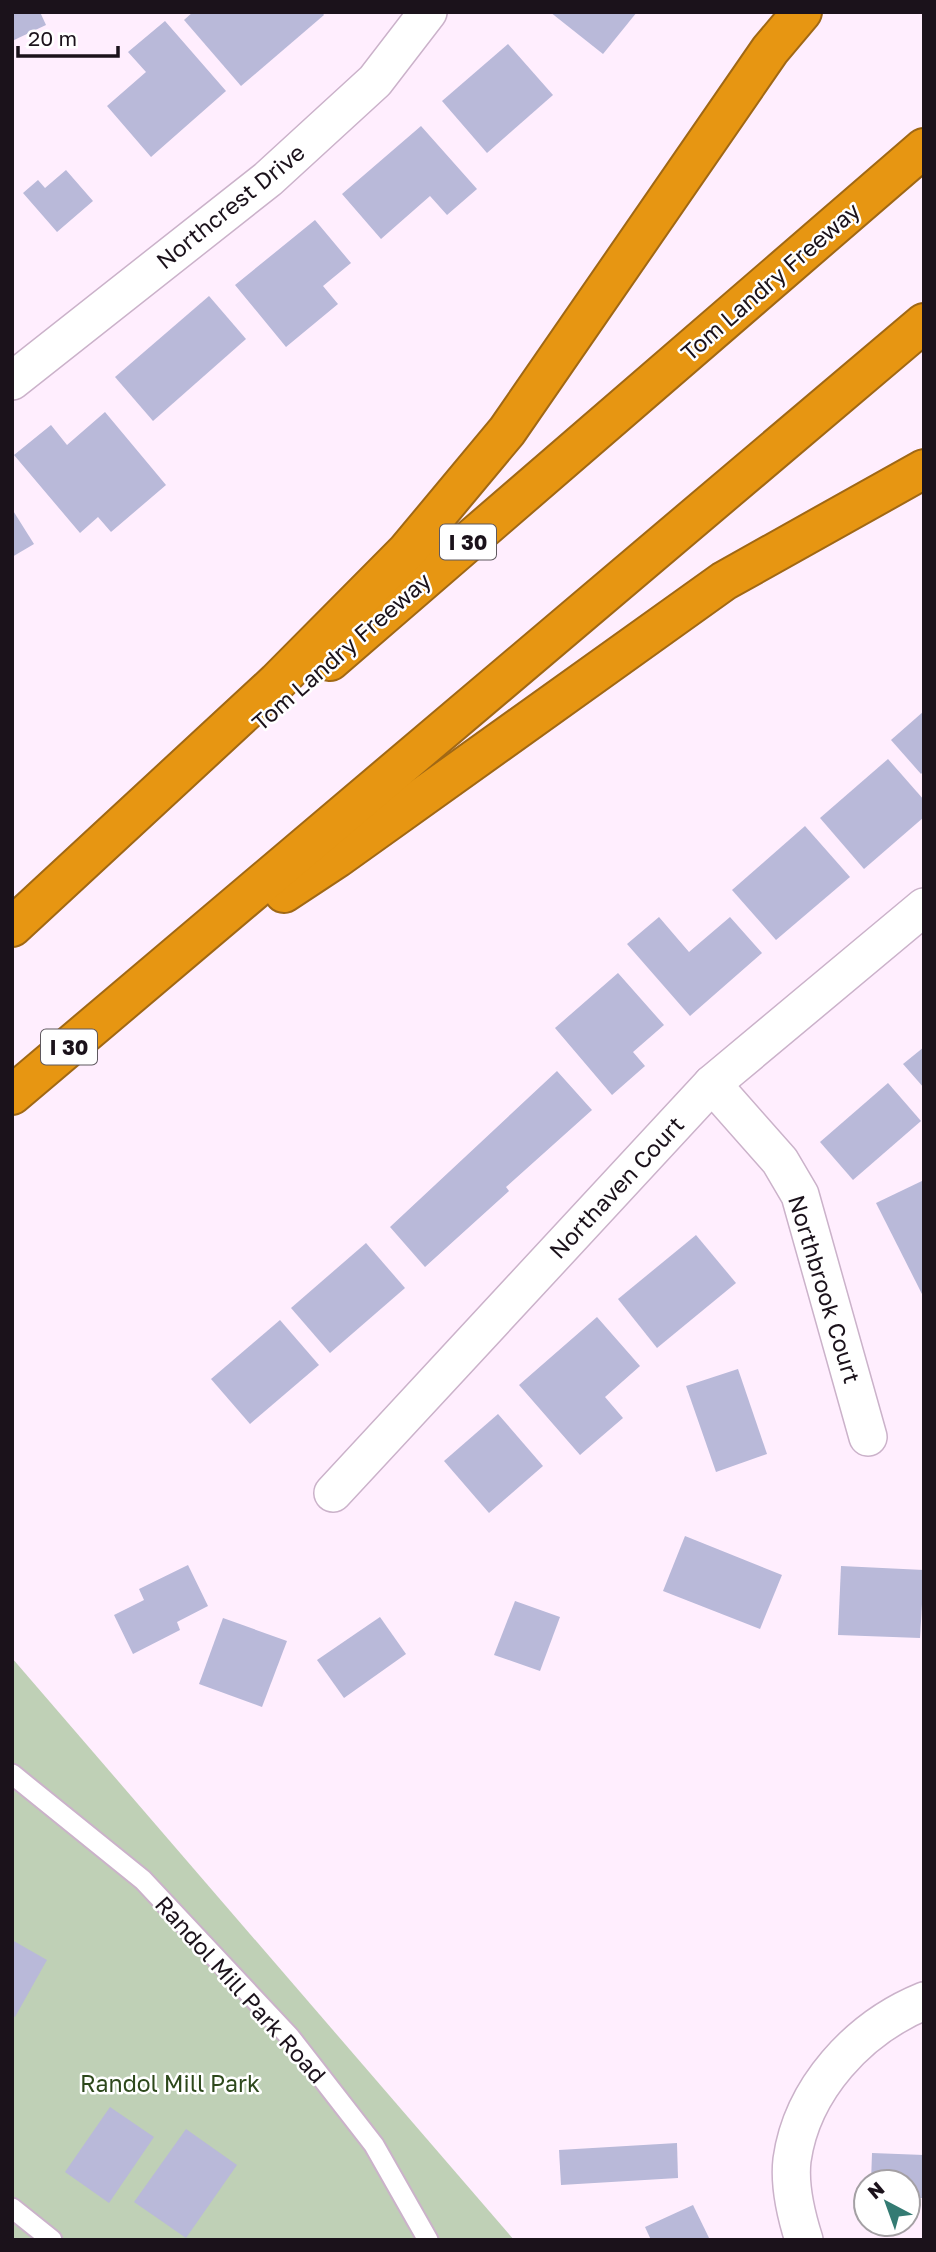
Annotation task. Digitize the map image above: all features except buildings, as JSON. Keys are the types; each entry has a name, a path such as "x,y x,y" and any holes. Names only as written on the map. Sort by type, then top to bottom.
{"highway":[{"path":"12,927 277,682 407,551 507,431 770,50 802,12"},
{"name":"Tom Landry Freeway","path":"12,935 924,148"},
{"name":"I 30","path":"12,1095 924,323"},
{"path":"125,999 337,858 724,581 924,469"}],"street":[{"name":"Northcrest Drive","path":"12,381 268,178 374,81 428,12"},
{"name":"Northaven Court","path":"333,1493 712,1084 924,906"},
{"name":"Northbrook Court","path":"712,1084 780,1161 800,1195 868,1437"},
{"path":"804,2240 795,2212 792,2162 800,2125 827,2074 875,2028 908,2007 924,2001"}],"lane":[{"name":"Randol Mill Park Road","path":"12,1774 142,1880 290,2037 374,2145 428,2240"},
{"path":"12,2208 52,2240"}],"green space":[{"name":"Randol Mill Park","path":"12,1658 514,2240 12,2240"}]}
